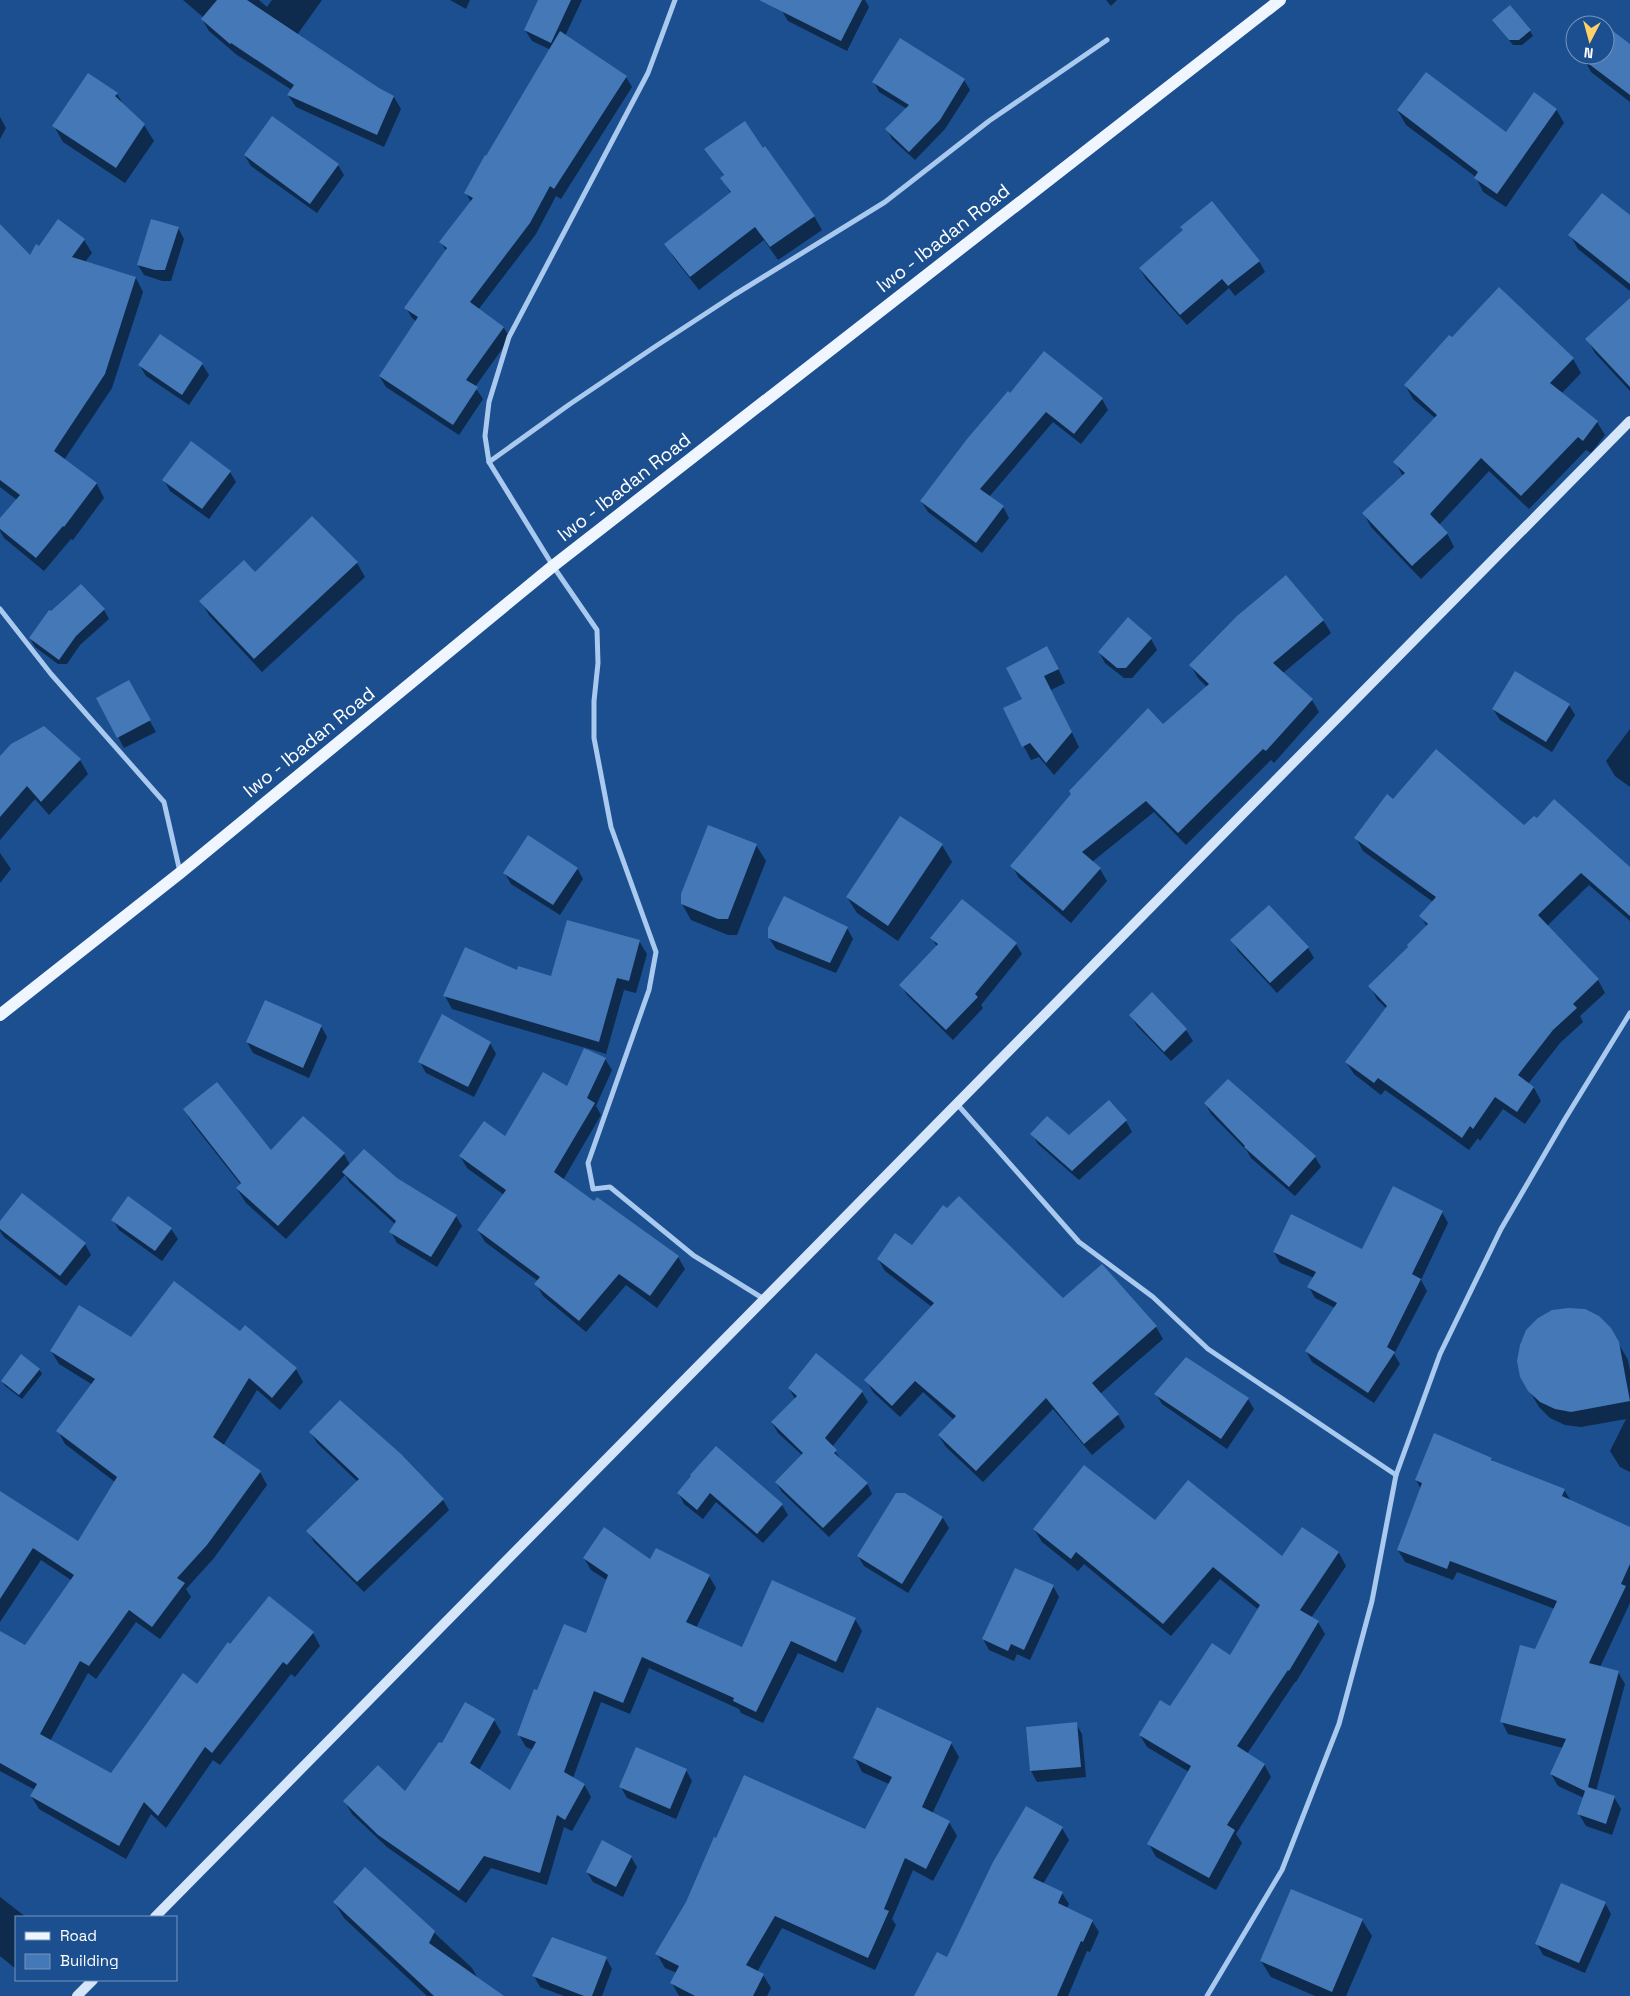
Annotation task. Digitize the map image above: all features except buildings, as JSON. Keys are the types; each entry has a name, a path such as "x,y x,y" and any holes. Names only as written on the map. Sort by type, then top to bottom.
{"main road":[{"name":"Iwo - Ibadan Road","path":"0,1014 180,872 553,566 1280,0"}],"street":[{"path":"675,0 648,73 510,337 490,402 485,436 489,462 553,566 597,630 598,663 594,701 595,746 611,827 656,952 649,990 588,1163 594,1189 610,1187 693,1255 764,1299"},
{"path":"489,462 653,348 885,202 989,122 1107,40"},
{"path":"156,1916 1630,421"},
{"path":"0,609 51,674 164,802 180,872"},
{"path":"1207,1996 1282,1870 1339,1724 1372,1600 1396,1476 1440,1354 1501,1229 1630,1013"},
{"path":"957,1104 1079,1242 1153,1297 1208,1350 1396,1476"},
{"path":"77,1996 92,1981"}]}
